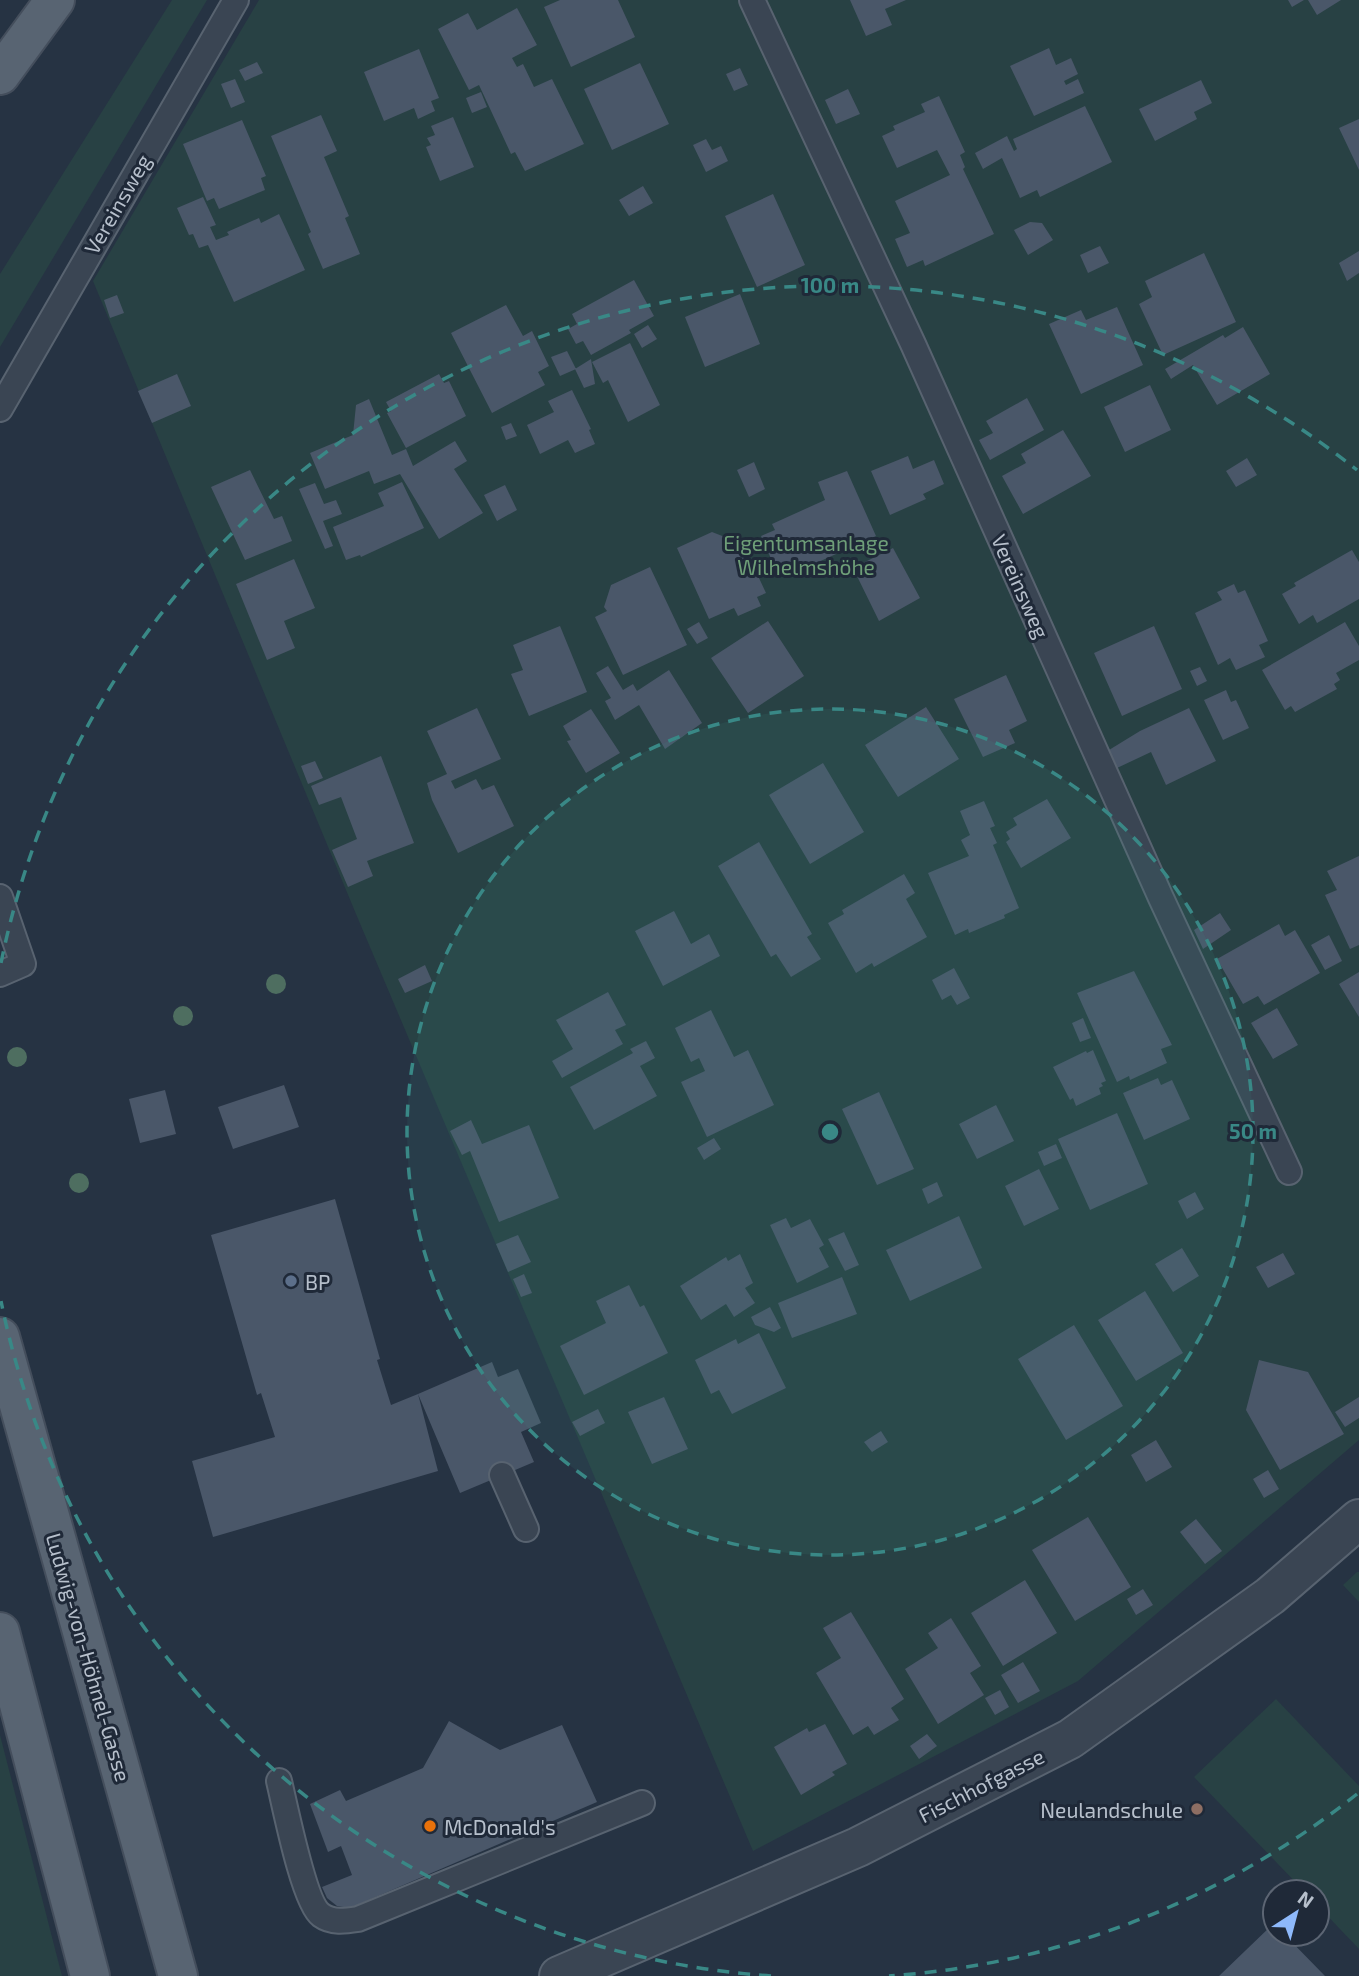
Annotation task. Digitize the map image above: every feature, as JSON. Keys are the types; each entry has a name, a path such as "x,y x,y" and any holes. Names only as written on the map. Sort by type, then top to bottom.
{"main road":[{"path":"0,75 55,0"},
{"name":"Ludwig-von-Höhnel-Gasse","path":"0,1337 178,1976"},
{"path":"0,1632 90,1976"}],"street":[{"name":"Fischhofgasse","path":"559,1976 858,1847 1070,1739 1270,1596 1359,1519"}],"lane":[{"name":"Vereinsweg","path":"0,409 236,0"},
{"name":"Vereinsweg","path":"752,0 912,344 1150,872 1289,1172"},
{"path":"0,897 23,964 0,974"},
{"path":"502,1475 526,1530"},
{"path":"279,1781 309,1897 320,1915 338,1922 358,1919 642,1803"}],"green space":[{"path":"172,0 207,0 0,347 0,274"},
{"name":"Eigentumsanlage Wilhelmshöhe","path":"259,0 1359,0 1359,1440 1078,1681 753,1851 356,914 93,281"},
{"path":"1359,1572 1359,1602 1343,1585"},
{"path":"1276,1699 1359,1786 1359,1949 1331,1920 1331,1878 1291,1878 1194,1777"},
{"path":"0,1735 62,1976 0,1976"}],"building":[{"path":"560,0 618,0 635,37 571,67 544,7"},
{"path":"850,0 906,0 885,9 892,25 866,36"},
{"path":"1288,0 1304,0 1292,7"},
{"path":"1308,0 1341,0 1317,15"},
{"path":"517,8 537,45 512,58 517,67 523,64 534,87 552,79 584,144 525,171 515,152 511,154 479,85 469,90 438,29 468,13 477,30"},
{"path":"1049,48 1056,65 1071,58 1078,74 1064,81 1066,85 1078,79 1084,93 1034,116 1010,66"},
{"path":"419,49 439,98 431,101 435,111 418,119 414,108 384,121 364,72"},
{"path":"257,62 263,73 245,81 239,70"},
{"path":"640,63 669,124 612,150 584,89"},
{"path":"740,68 748,85 734,91 726,74"},
{"path":"235,79 245,102 231,108 221,84"},
{"path":"1201,80 1212,103 1194,112 1197,119 1155,141 1139,109"},
{"path":"848,89 860,114 836,124 825,100"},
{"path":"481,92 487,107 472,113 466,98"},
{"path":"939,96 965,152 960,155 965,167 963,169 994,234 925,266 923,260 907,267 895,239 910,233 895,201 950,175 937,150 897,168 882,136 895,130 893,126 925,112 921,104"},
{"path":"1085,106 1112,162 1040,197 1037,190 1020,198 1002,158 983,169 975,153 1007,136 1014,151 1017,149 1013,139"},
{"path":"321,115 337,151 324,157 349,216 345,218 360,254 323,269 308,234 311,232 271,136"},
{"path":"453,117 474,167 440,181 426,147 431,145 427,138 435,135 431,126"},
{"path":"1359,119 1359,170 1339,128"},
{"path":"242,120 266,176 261,178 265,190 219,209 214,198 207,201 183,144"},
{"path":"706,139 712,150 721,146 728,161 706,172 693,145"},
{"path":"643,186 653,203 629,216 619,200"},
{"path":"773,194 805,265 757,287 725,216"},
{"path":"203,197 216,225 210,227 216,240 229,235 227,232 259,218 261,223 279,214 305,270 234,302 208,245 199,248 193,234 189,235 177,208"},
{"path":"1030,222 1042,223 1053,240 1028,255 1014,230"},
{"path":"1100,246 1109,263 1088,273 1080,255"},
{"path":"1359,251 1359,273 1347,281 1339,263"},
{"path":"1204,253 1236,322 1163,355 1139,304 1152,297 1145,281"},
{"path":"634,280 654,316 629,330 631,333 591,355 583,341 576,344 568,329 577,324 572,314"},
{"path":"740,294 760,344 705,367 685,317"},
{"path":"117,295 124,313 110,318 104,300"},
{"path":"506,305 523,336 532,331 549,366 538,372 545,385 492,413 451,333"},
{"path":"1117,307 1143,365 1081,394 1049,324 1081,310 1086,320"},
{"path":"648,325 657,339 642,348 634,334"},
{"path":"1243,327 1270,374 1217,405 1193,365 1171,379 1165,369 1223,335 1225,338"},
{"path":"630,343 660,405 628,422 608,380 603,383 592,362"},
{"path":"567,351 576,369 560,376 551,357"},
{"path":"591,359 595,384 584,388 575,369"},
{"path":"177,374 191,406 152,423 138,391"},
{"path":"439,374 444,383 449,381 466,416 406,448 387,413 391,411 386,402"},
{"path":"1150,385 1171,430 1125,452 1104,407"},
{"path":"572,390 591,429 589,430 595,444 575,453 568,440 540,454 527,425 554,412 548,401"},
{"path":"1027,398 1044,430 990,460 979,440 993,433 986,421"},
{"path":"369,399 392,455 406,449 413,466 455,441 467,461 454,469 483,513 439,539 400,474 374,484 369,471 325,489 310,453 353,435 356,405"},
{"path":"511,423 517,436 506,440 501,427"},
{"path":"1063,430 1091,476 1023,514 1002,476 1026,463 1021,454"},
{"path":"908,456 913,469 934,460 944,484 923,494 926,499 890,515 871,471"},
{"path":"1247,458 1257,475 1236,487 1226,471"},
{"path":"754,462 765,489 749,497 737,470"},
{"path":"250,470 274,519 282,516 292,541 245,560 211,487"},
{"path":"847,471 876,536 794,573 790,564 776,570 761,536 775,530 772,524 825,500 818,482"},
{"path":"402,482 424,528 361,557 360,555 346,560 333,527 384,506 378,493"},
{"path":"315,483 324,504 336,500 342,514 323,521 333,546 325,549 299,489"},
{"path":"505,485 517,510 497,521 484,495"},
{"path":"712,532 730,539 739,535 766,593 757,597 761,606 738,616 734,608 709,619 677,548"},
{"path":"893,548 920,598 879,621 853,568"},
{"path":"1352,550 1359,562 1359,599 1317,623 1313,615 1299,624 1282,594 1296,586 1294,583"},
{"path":"294,559 315,608 284,621 295,648 267,660 236,584"},
{"path":"650,567 687,645 623,675 595,617 607,611 604,607 611,585"},
{"path":"1234,584 1238,593 1245,590 1268,641 1259,645 1265,657 1236,670 1230,658 1218,665 1195,613 1222,600 1217,592"},
{"path":"768,621 804,676 748,713 711,658"},
{"path":"699,622 708,638 697,644 687,629"},
{"path":"1345,622 1359,646 1359,660 1336,673 1340,680 1334,684 1337,689 1295,712 1291,706 1285,710 1262,670"},
{"path":"560,626 587,692 529,716 511,674 523,670 513,645"},
{"path":"1154,626 1182,689 1122,716 1094,653"},
{"path":"608,666 623,690 633,684 637,691 669,670 702,723 665,749 639,705 615,720 605,701 611,698 596,673"},
{"path":"1200,667 1207,681 1197,686 1190,671"},
{"path":"1006,675 1027,721 1009,730 1015,743 983,757 954,699"},
{"path":"1226,690 1231,702 1236,700 1249,728 1223,740 1204,700"},
{"path":"926,707 959,759 898,797 865,745"},
{"path":"477,708 501,759 451,781 455,789 476,779 482,790 494,785 514,826 458,853 432,800 427,783 447,774 427,731"},
{"path":"1189,708 1216,761 1166,785 1151,752 1117,768 1109,750 1140,731"},
{"path":"591,709 620,753 586,773 567,741 571,740 563,726"},
{"path":"381,756 414,843 367,861 373,876 348,887 332,850 357,839 341,797 319,805 311,786"},
{"path":"315,761 323,778 308,784 301,766"},
{"path":"823,763 864,832 810,864 769,795"},
{"path":"1047,799 1071,838 1021,868 1006,842 1010,839 1006,832 1017,825 1013,818"},
{"path":"984,801 995,826 990,828 997,843 993,845 1019,908 1004,915 1005,918 969,933 968,929 955,935 928,873 969,856 961,840 970,835 960,811"},
{"path":"759,842 812,934 807,937 821,959 791,977 776,954 771,957 718,866"},
{"path":"1359,856 1359,945 1350,949 1325,895 1337,890 1327,871"},
{"path":"904,874 915,893 906,899 927,937 874,967 872,963 856,973 828,923 844,914 842,910"},
{"path":"674,911 691,944 709,934 720,956 663,986 635,931"},
{"path":"1220,913 1231,930 1203,949 1194,930"},
{"path":"1279,924 1285,936 1295,930 1320,973 1264,1005 1258,996 1243,1004 1217,959"},
{"path":"1329,935 1342,961 1325,970 1311,945"},
{"path":"425,965 432,981 405,993 398,979"},
{"path":"954,968 970,998 957,1005 951,995 942,1000 932,980"},
{"path":"1134,971 1172,1045 1161,1049 1167,1063 1130,1080 1129,1076 1117,1082 1077,993"},
{"path":"1359,972 1359,1017 1339,984"},
{"path":"608,992 626,1025 615,1030 623,1044 562,1078 552,1061 573,1049 556,1020"},
{"path":"1277,1008 1298,1045 1273,1059 1251,1023"},
{"path":"711,1010 734,1057 748,1050 774,1105 707,1137 681,1082 705,1071 699,1058 691,1062 675,1028"},
{"path":"1083,1018 1091,1038 1080,1042 1072,1023"},
{"path":"646,1041 655,1058 640,1066 657,1096 594,1130 570,1087 633,1053 630,1049"},
{"path":"1093,1050 1106,1081 1101,1083 1103,1086 1099,1088 1101,1094 1076,1106 1073,1098 1070,1100 1053,1067"},
{"path":"1158,1078 1161,1085 1172,1080 1190,1119 1144,1140 1123,1093"},
{"path":"284,1085 299,1127 233,1149 218,1107"},
{"path":"165,1090 176,1134 140,1143 129,1099"},
{"path":"879,1092 914,1169 877,1185 842,1109"},
{"path":"996,1105 1014,1141 977,1159 959,1124"},
{"path":"1117,1113 1148,1184 1090,1210 1058,1139"},
{"path":"471,1120 482,1144 529,1125 559,1198 499,1222 470,1151 462,1155 450,1131"},
{"path":"714,1138 721,1149 704,1160 697,1148"},
{"path":"1056,1144 1062,1158 1044,1166 1038,1152"},
{"path":"1039,1169 1059,1209 1024,1226 1005,1186"},
{"path":"937,1182 943,1196 928,1204 922,1189"},
{"path":"1195,1192 1204,1209 1187,1219 1178,1201"},
{"path":"335,1199 391,1405 418,1394 438,1471 213,1537 192,1461 275,1437 261,1393 257,1395 211,1235"},
{"path":"959,1216 982,1268 910,1301 886,1250"},
{"path":"786,1218 791,1228 810,1219 824,1245 819,1248 829,1267 797,1283 770,1225"},
{"path":"844,1232 859,1265 845,1271 828,1239"},
{"path":"518,1235 531,1262 508,1272 496,1244"},
{"path":"1182,1248 1199,1276 1173,1292 1155,1264"},
{"path":"1283,1253 1295,1274 1268,1288 1256,1267"},
{"path":"740,1254 753,1283 745,1288 755,1303 734,1317 726,1304 701,1320 680,1286 726,1257 728,1261"},
{"path":"524,1274 532,1293 521,1297 513,1279"},
{"path":"842,1277 857,1314 792,1338 778,1303"},
{"path":"629,1285 640,1307 644,1305 668,1353 584,1395 560,1346 606,1323 596,1301"},
{"path":"1145,1291 1183,1353 1136,1381 1098,1320"},
{"path":"770,1307 781,1328 774,1332 755,1325 751,1317"},
{"path":"1074,1325 1123,1406 1066,1440 1018,1359"},
{"path":"759,1333 786,1388 732,1414 719,1390 711,1394 695,1360 736,1339 738,1344"},
{"path":"1259,1360 1308,1372 1344,1434 1280,1470 1246,1410"},
{"path":"492,1362 498,1377 518,1369 541,1423 521,1432 534,1462 460,1493 418,1394"},
{"path":"664,1397 688,1449 652,1464 628,1412"},
{"path":"1359,1397 1359,1418 1345,1427 1335,1412"},
{"path":"598,1409 605,1423 580,1436 572,1422"},
{"path":"881,1431 888,1442 872,1452 864,1442"},
{"path":"1156,1440 1172,1467 1146,1482 1131,1455"},
{"path":"1268,1470 1279,1489 1264,1498 1253,1479"},
{"path":"1088,1517 1131,1587 1075,1621 1032,1550"},
{"path":"1196,1519 1222,1551 1205,1564 1180,1532"},
{"path":"1025,1580 1057,1633 1003,1666 971,1613"},
{"path":"1143,1589 1153,1605 1136,1615 1127,1599"},
{"path":"851,1612 904,1699 891,1708 899,1720 874,1735 868,1726 853,1735 816,1673 841,1658 823,1628"},
{"path":"951,1618 981,1666 970,1673 984,1695 938,1724 905,1669 938,1648 928,1633"},
{"path":"1023,1662 1040,1691 1018,1703 1001,1675"},
{"path":"1000,1690 1009,1707 995,1715 985,1698"},
{"name":"McDonald's","path":"449,1721 500,1750 562,1725 597,1802 350,1908 337,1906 327,1898 322,1887 352,1875 341,1846 328,1852 310,1804 340,1790 346,1801 423,1768"},
{"path":"825,1724 847,1764 832,1772 835,1775 801,1795 774,1747 807,1728 809,1732"},
{"path":"927,1734 937,1746 919,1759 910,1746"},
{"path":"1261,1936 1261,1948 1298,1948 1325,1976 1219,1976"}],"place":[{"name":"BP","path":"291,1281"},
{"name":"Neulandschule","path":"1197,1809"},
{"name":"McDonald's","path":"430,1826"}]}
